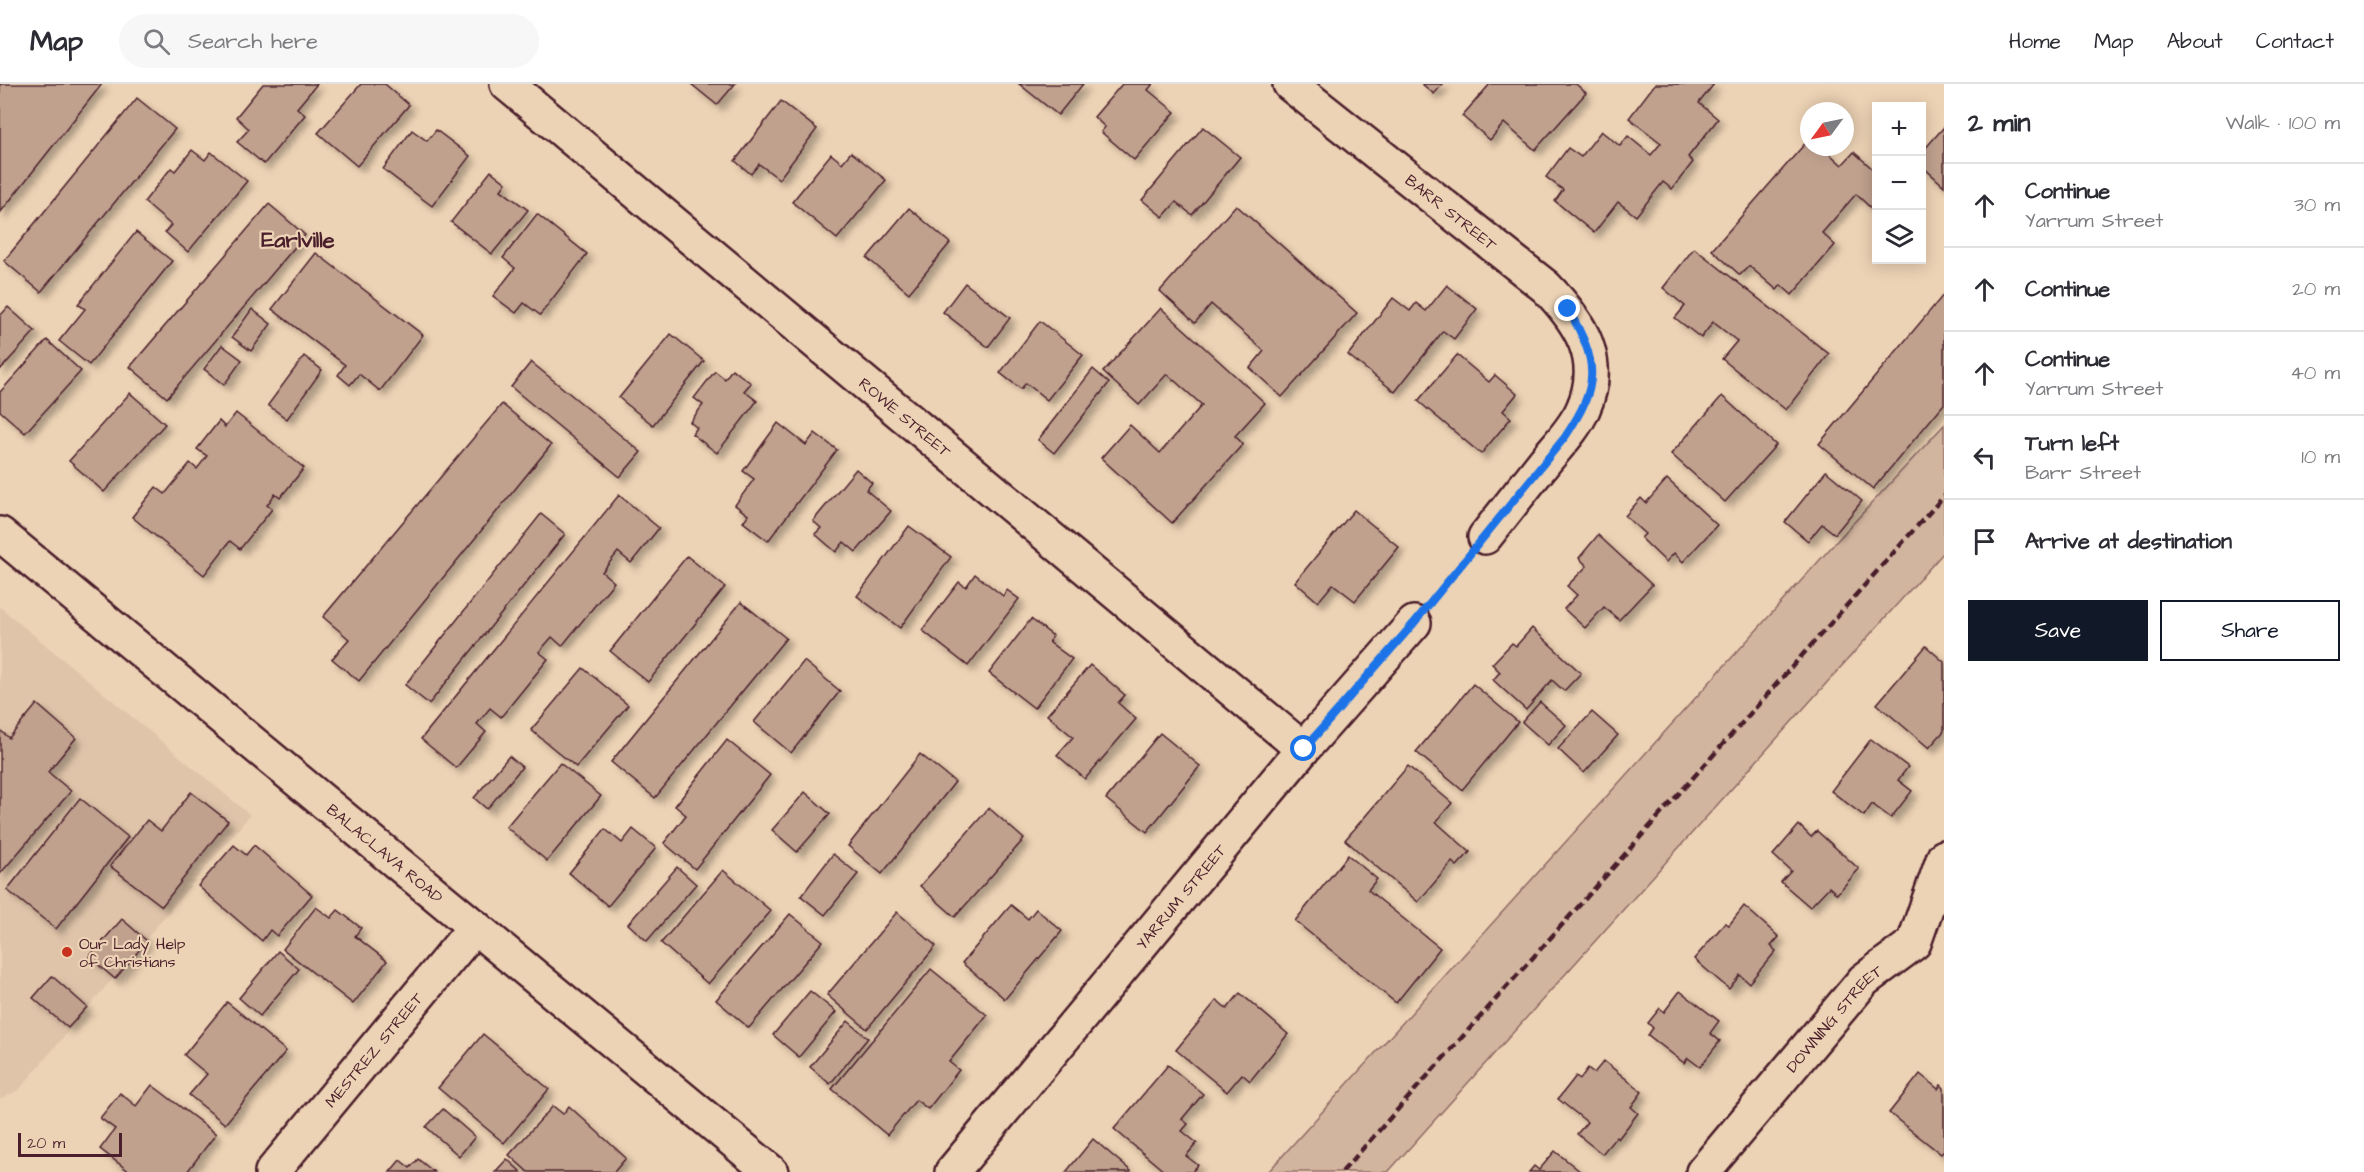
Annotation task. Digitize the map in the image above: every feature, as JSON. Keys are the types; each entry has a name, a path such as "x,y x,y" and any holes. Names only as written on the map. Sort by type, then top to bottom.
{"street":[{"name":"ROWE STREET","path":"507,84 1304,749"},
{"name":"BARR STREET","path":"1290,84 1546,287 1568,309 1582,333 1591,358 1591,386 1582,411 1565,437 1485,537"},
{"name":"BALACLAVA ROAD","path":"0,534 771,1172"},
{"name":"YARRUM STREET","path":"952,1172 1304,749 1414,623"},
{"name":"DOWNING STREET","path":"1703,1172 1864,980 1914,943 1944,857"},
{"name":"MESTREZ STREET","path":"272,1172 475,927"}],"path":[{"path":"1414,623 1485,537"}],"shaded area":[{"path":"1944,425 1944,552 1388,1172 1268,1172 1845,532"},
{"name":"Our Lady Help of Christians","path":"0,607 250,815 19,1090 0,1099"}],"building":[{"path":"0,84 102,84 0,213"},
{"path":"263,84 317,84 297,108 305,115 264,164 237,142 249,129 236,117"},
{"path":"361,84 385,84 409,105 357,166 318,133"},
{"path":"691,84 735,84 717,105"},
{"path":"1019,84 1083,84 1058,115"},
{"path":"1122,84 1153,84 1148,90 1175,112 1134,160 1101,132 1105,127 1094,117"},
{"path":"1422,84 1443,84 1434,94"},
{"path":"1490,84 1576,84 1586,93 1535,150 1504,123 1490,140 1462,116"},
{"path":"1655,84 1714,84 1699,103 1718,119 1688,157 1693,162 1672,189 1663,182 1636,216 1618,202 1594,233 1555,201 1563,190 1546,177 1568,148 1581,157 1601,131 1620,146 1628,136 1651,155 1661,143 1629,118"},
{"path":"137,98 175,129 41,292 4,261"},
{"path":"781,101 817,129 779,179 759,164 751,174 735,161"},
{"path":"1203,127 1240,157 1192,215 1176,202 1163,217 1142,200"},
{"path":"1944,127 1944,186 1926,170 1926,147"},
{"path":"412,130 427,141 436,130 470,156 432,206 383,169"},
{"path":"1800,149 1800,156 1832,156 1842,165 1850,156 1854,156 1854,152 1872,168 1872,209 1856,194 1822,233 1835,245 1792,295 1781,285 1777,290 1749,266 1740,275 1712,250"},
{"path":"192,150 205,160 211,152 247,181 188,252 165,232 171,225 144,202 171,168 175,171"},
{"path":"851,152 886,180 837,239 792,202 831,154 842,163"},
{"path":"491,171 506,183 501,190 528,210 492,254 451,222"},
{"path":"269,204 305,235 167,398 130,367"},
{"path":"1236,205 1357,313 1282,397 1250,368 1264,351 1211,304 1195,323 1160,291"},
{"path":"909,208 950,243 909,293 867,258"},
{"path":"537,214 587,254 540,315 524,303 516,313 493,296 515,268 503,258"},
{"path":"136,232 172,261 89,365 59,341 85,309 78,304"},
{"path":"1694,248 1829,354 1786,410 1722,359 1737,341 1713,322 1701,338 1675,318 1685,306 1663,288"},
{"path":"316,253 423,335 380,391 359,374 350,385 338,375 345,365 272,309"},
{"path":"965,283 1010,318 988,347 943,312"},
{"path":"1447,285 1477,309 1454,339 1443,331 1395,392 1348,355 1393,298 1410,311 1416,303 1426,311"},
{"path":"1944,294 1944,404 1873,489 1819,444"},
{"path":"8,307 35,331 0,370 0,316"},
{"path":"1161,308 1265,403 1235,436 1243,444 1172,523 1101,458 1130,425 1160,453 1202,405 1167,374 1139,405 1103,372"},
{"path":"252,309 271,324 251,351 232,337"},
{"path":"1040,321 1083,355 1047,400 1026,383 1021,389 1000,373"},
{"path":"671,334 704,361 653,425 619,398"},
{"path":"47,340 81,371 25,433 0,411 0,392"},
{"path":"222,345 242,360 224,385 204,369"},
{"path":"1457,355 1489,382 1495,375 1517,394 1503,411 1511,418 1481,454 1418,401"},
{"path":"304,356 322,370 287,419 268,405"},
{"path":"531,362 641,452 620,477 511,387"},
{"path":"732,369 751,383 744,391 757,401 717,453 692,434 697,428 690,422 703,405 694,398 715,371 725,379"},
{"path":"1093,369 1109,383 1054,453 1038,440"},
{"path":"130,393 165,424 104,492 69,461"},
{"path":"1722,396 1776,445 1725,502 1671,454"},
{"path":"502,404 551,445 359,681 332,659 349,639 323,617"},
{"path":"236,413 304,468 280,498 275,494 267,505 272,509 240,549 230,541 204,575 132,517 156,487 165,494 190,463 197,469 207,456 197,449 219,421 225,427"},
{"path":"778,423 806,445 815,433 837,450 768,541 743,522 748,515 735,505 754,479 743,471"},
{"path":"856,469 872,483 866,490 891,511 856,552 844,542 836,552 815,534 821,528 813,521"},
{"path":"1826,471 1862,501 1835,534 1822,524 1808,541 1785,522"},
{"path":"1667,479 1717,525 1683,562 1674,553 1666,562 1641,538 1645,534 1625,516 1641,498 1646,503"},
{"path":"619,495 659,528 631,563 618,552 602,572 614,582 562,646 552,637 539,652 548,659 501,717 490,708 477,724 486,732 456,768 421,739"},
{"path":"1354,510 1399,547 1355,601 1333,584 1318,602 1295,582"},
{"path":"541,514 565,534 429,704 405,685"},
{"path":"909,526 951,557 900,628 857,596"},
{"path":"1598,535 1652,585 1619,620 1604,607 1585,628 1564,609 1577,595 1567,586 1587,566 1579,558"},
{"path":"687,556 725,587 648,682 610,651"},
{"path":"975,574 1003,596 1007,590 1019,599 968,666 922,630 959,582 966,587"},
{"path":"741,602 786,638 655,798 611,762"},
{"path":"1031,619 1053,636 1049,642 1072,659 1034,708 989,673"},
{"path":"1532,628 1581,673 1564,691 1552,680 1526,710 1493,680 1500,672 1492,664 1512,643 1516,646"},
{"path":"1926,646 1944,662 1944,731 1929,748 1877,704"},
{"path":"804,661 840,691 791,753 754,722"},
{"path":"1090,665 1125,695 1118,703 1136,719 1085,779 1057,755 1073,737 1047,715"},
{"path":"583,668 628,705 576,767 531,730"},
{"path":"1473,684 1518,722 1462,790 1416,752"},
{"path":"1540,702 1566,725 1548,745 1522,722"},
{"path":"37,704 76,738 48,772 71,791 0,874 0,730 9,738"},
{"path":"1592,712 1618,735 1584,773 1558,749"},
{"path":"1160,733 1200,766 1147,832 1106,799"},
{"path":"1871,739 1908,767 1898,780 1912,791 1891,818 1872,804 1864,816 1831,791"},
{"path":"727,740 770,775 695,869 664,843 686,815 675,806"},
{"path":"920,754 955,782 882,874 848,846"},
{"path":"509,756 522,767 487,809 474,798"},
{"path":"560,763 601,796 547,861 506,827"},
{"path":"1408,766 1452,803 1436,822 1470,852 1457,866 1452,862 1418,902 1345,840"},
{"path":"191,792 228,821 162,906 110,866 147,820 161,831"},
{"path":"805,792 830,814 797,852 772,830"},
{"path":"80,798 128,837 56,929 7,890"},
{"path":"989,808 1024,839 955,917 920,886"},
{"path":"1799,825 1811,837 1817,831 1859,869 1837,894 1829,887 1810,907 1781,882 1791,871 1773,855"},
{"path":"605,829 622,843 633,829 656,848 608,906 569,873"},
{"path":"234,845 246,855 254,845 312,895 277,936 270,930 262,941 198,886"},
{"path":"833,854 858,874 825,915 801,896"},
{"path":"1348,855 1377,879 1368,890 1440,948 1396,1003 1295,921"},
{"path":"677,867 696,884 647,941 628,924"},
{"path":"723,870 771,911 708,984 661,943"},
{"path":"1011,905 1028,919 1036,909 1062,931 1005,999 962,963"},
{"path":"1744,906 1779,937 1771,946 1776,951 1749,983 1740,975 1729,989 1694,959 1725,923 1729,925"},
{"path":"316,907 331,918 338,910 361,928 355,936 387,961 353,1004 283,949"},
{"path":"897,912 936,946 867,1029 827,995"},
{"path":"790,914 823,941 749,1028 716,1000"},
{"path":"122,919 147,941 115,979 89,957"},
{"path":"278,951 299,969 260,1016 239,998"},
{"path":"931,969 987,1015 949,1062 959,1070 928,1109 916,1100 887,1135 832,1089"},
{"path":"52,976 87,1007 68,1028 33,998"},
{"path":"810,991 836,1012 799,1057 773,1035"},
{"path":"1680,991 1719,1021 1710,1033 1720,1041 1700,1067 1688,1058 1684,1063 1648,1035 1653,1028 1648,1023 1660,1008 1664,1012"},
{"path":"1240,993 1288,1034 1250,1081 1242,1074 1227,1092 1176,1050 1217,1000 1227,1009"},
{"path":"227,1002 286,1051 225,1124 189,1095 207,1074 184,1055"},
{"path":"848,1021 868,1038 830,1084 810,1067"},
{"path":"483,1034 549,1089 504,1143 438,1088"},
{"path":"1604,1061 1642,1092 1631,1107 1638,1113 1618,1139 1616,1137 1602,1154 1577,1134 1587,1122 1558,1099 1576,1076 1580,1079 1588,1068 1594,1073"},
{"path":"1168,1065 1203,1094 1182,1119 1188,1124 1182,1131 1197,1143 1186,1156 1198,1165 1192,1172 1165,1172 1114,1129"},
{"path":"1920,1074 1938,1089 1941,1085 1944,1088 1944,1151 1941,1154 1889,1113"},
{"path":"152,1085 216,1134 187,1172 130,1172 100,1149 115,1129 100,1118 120,1093 136,1106"},
{"path":"553,1106 563,1114 569,1106 626,1158 614,1172 528,1172 509,1155"},
{"path":"443,1109 475,1137 459,1156 426,1127"},
{"path":"1093,1139 1131,1171 1066,1172"},
{"path":"1555,1151 1581,1172 1529,1172 1534,1166 1539,1170"},
{"path":"418,1159 434,1172 390,1172 400,1160 410,1168"},
{"path":"507,1159 521,1172 495,1172"}],"railway":[{"path":"1342,1172 1944,496"}],"place":[{"name":"Our Lady Help of Christians","path":"67,952"}],"district":[{"name":"Earlville","path":"298,239"}],"route":[{"path":"1304,749 1414,623 1485,537 1565,437 1582,411 1591,386 1591,358 1582,333 1568,309"}]}
